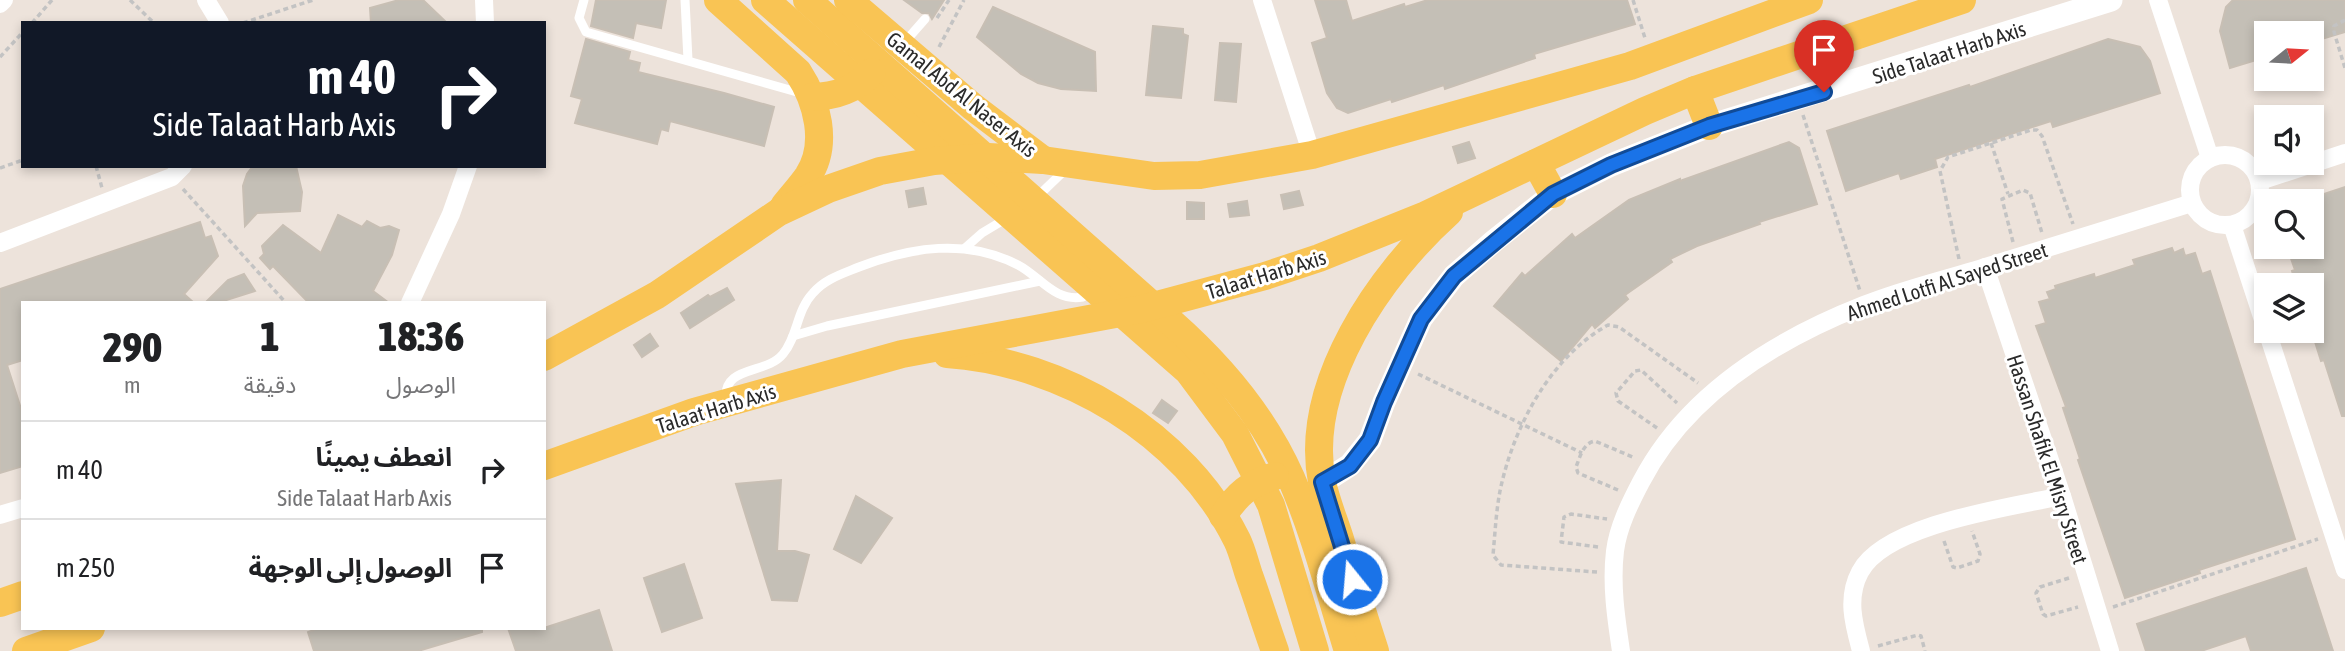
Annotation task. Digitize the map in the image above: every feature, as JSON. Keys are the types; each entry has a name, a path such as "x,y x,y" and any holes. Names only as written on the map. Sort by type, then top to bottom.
{"main road":[{"path":"718,0 789,62 806,84 812,97 819,126 815,158 810,174 779,212"},
{"path":"765,0 798,10 1188,336 1226,376 1259,421 1290,476 1347,648"},
{"name":"Gamal Abd Al Naser Axis","path":"848,0 973,107 1056,163"},
{"path":"546,356 657,295 779,212 828,188 880,172 934,161 988,157 1154,176 1200,175 1312,155 1652,58 1776,6 1809,0"},
{"name":"Talaat Harb Axis","path":"546,465 694,412 902,354 1142,309 1204,294 1330,254 1416,220 1695,90 1962,0"},
{"path":"798,10 1188,371 1235,435 1271,505 1315,651"},
{"path":"812,97 839,94 863,81 895,40"},
{"path":"1695,90 1709,126"},
{"path":"1536,163 1553,194"},
{"path":"1375,651 1322,482 1320,440 1326,398 1341,359 1376,295 1413,247 1455,207 1479,191"},
{"path":"902,354 950,354 988,359 1026,369 1071,386 1121,414 1152,437 1187,470 1223,516 1238,541 1275,651"},
{"path":"1223,516 1239,494 1261,480 1287,474 1301,475 1322,482"},
{"path":"0,603 21,596"},
{"path":"26,651 85,630"}],"street":[{"path":"0,4 4,0"},
{"path":"206,0 219,21"},
{"path":"484,0 485,21"},
{"path":"1262,0 1312,155"},
{"name":"Side Talaat Harb Axis","path":"1322,482 1350,466 1370,440 1421,319 1454,276 1553,194 1611,165 1709,126 2111,0"},
{"path":"2158,0 2210,158"},
{"path":"2260,181 2345,153"},
{"path":"2230,155 2240,158 2256,172 2260,181 2258,204 2252,214 2232,225 2208,221 2192,203 2191,182 2202,164 2210,158 2230,155"},
{"path":"411,301 451,214 467,168"},
{"path":"0,243 178,172"},
{"name":"Ahmed Lotfi Al Sayed Street","path":"1621,651 1613,574 1615,548 1623,521 1650,465 1669,437 1689,414 1712,394 1761,356 1865,305 2192,203"},
{"path":"2232,225 2254,291"},
{"name":"Hassan Shafik El Misry Street","path":"1985,267 2062,496 2109,651"},
{"path":"2271,343 2345,570"},
{"path":"1869,649 1853,620 1852,596 1860,572 1874,553 1895,540 1967,516 2062,496"},
{"path":"0,514 21,509"}],"lane":[{"path":"584,0 579,18 586,32 812,97"},
{"path":"685,0 688,60"},
{"path":"895,40 925,19"},
{"path":"964,248 1045,191 1056,163"},
{"path":"727,402 726,389 732,378 776,361 782,355 793,336 801,310 822,284 873,261 934,247 964,248 1008,261 1059,295 1083,297"},
{"path":"793,336 827,326 1040,281"}],"path":[{"path":"34,21 52,0"},
{"path":"130,0 152,21"},
{"path":"249,21 313,0"},
{"path":"928,68 964,0"},
{"path":"1633,0 1652,58"},
{"path":"2345,20 2334,26 2345,68"},
{"path":"0,57 21,34"},
{"path":"1798,100 1865,305"},
{"path":"1962,275 1940,171 1948,157 2031,130 2040,133 2078,239"},
{"path":"1991,143 2008,195"},
{"path":"0,168 21,161"},
{"path":"178,172 284,301"},
{"path":"2017,257 2001,200 2002,197 2023,190 2028,191 2047,248"},
{"path":"1613,574 1501,565 1496,561 1493,555 1500,492 1522,424 1560,367 1579,347 1608,325 1619,327 1712,394"},
{"path":"1400,366 1582,453"},
{"path":"1669,437 1618,401 1616,393 1635,371 1641,370 1689,414"},
{"path":"1633,497 1578,473 1576,467 1582,453 1587,444 1595,441 1650,465"},
{"path":"1615,548 1561,542 1564,517 1571,514 1623,521"},
{"path":"1938,525 1953,567 1957,568 1978,561 1980,554 1967,516"},
{"path":"2085,573 2040,587 2036,593 2043,614 2046,616 2096,607 2333,534"},
{"path":"1869,649 1917,635 1921,636 1926,651"}],"building":[{"path":"399,0 423,0 445,21 371,21 370,8"},
{"path":"596,0 666,0 661,28 636,23 633,38 591,26"},
{"path":"904,0 944,0 932,19 929,13 922,13"},
{"path":"1315,0 1346,0 1352,21 1404,4 1405,7 1428,0 1627,0 1635,24 1534,54 1535,58 1445,89 1444,85 1348,113 1337,108 1327,93 1312,43 1327,38"},
{"path":"2233,0 2345,0 2345,32 2324,38 2324,21 2254,21 2254,61 2230,68 2220,31 2226,7"},
{"path":"993,7 1095,52 1096,91 1061,89 1038,83 1021,74 977,37"},
{"path":"1153,26 1183,29 1183,34 1188,36 1181,98 1146,95"},
{"path":"586,39 630,52 628,60 640,63 638,72 774,107 764,146 670,121 668,131 661,129 657,144 575,123 582,99 571,96"},
{"path":"2108,39 2140,47 2150,61 2160,93 2053,127 2051,121 1935,159 1937,167 1901,179 1899,173 1846,191 1827,131 1969,85 1970,87"},
{"path":"1220,43 1241,44 1236,102 1215,100"},
{"path":"1469,142 1475,158 1458,163 1453,147"},
{"path":"1789,142 1799,148 1817,204 1759,222 1760,224 1697,246 1670,259 1672,262 1625,295 1628,299 1595,328 1592,324 1561,361 1494,306 1522,273 1525,276 1572,234 1575,238 1629,200 1680,179"},
{"path":"252,168 296,168 302,192 300,211 257,213 245,226 243,186"},
{"path":"2345,187 2345,416 2342,416 2324,360 2321,361 2315,343 2324,343 2324,273 2292,271 2295,270 2291,259 2324,259 2324,194"},
{"path":"923,188 926,204 909,207 906,191"},
{"path":"1299,191 1303,205 1284,209 1281,195"},
{"path":"1247,201 1249,215 1230,217 1228,204"},
{"path":"1187,202 1204,203 1204,219 1187,219"},
{"path":"338,215 362,227 367,221 380,228 389,226 399,230 392,255 373,291 386,301 307,301 273,266 270,269 260,258 264,254 262,246 283,225 321,253"},
{"path":"200,222 205,238 211,236 218,256 184,294 192,301 21,301 21,361 7,365 21,409 21,467 0,473 0,289"},
{"path":"2172,248 2174,253 2183,249 2185,256 2195,253 2202,274 2210,271 2295,539 2199,570 2200,573 2125,598 2078,460 2080,459 2063,408 2066,407 2036,326 2046,323 2039,302 2050,299 2047,292 2056,289 2055,286 2094,274 2095,278 2135,265 2133,260"},
{"path":"244,274 255,291 223,301 207,301 228,280"},
{"path":"727,288 734,300 690,328 681,313 708,295 710,297"},
{"path":"650,334 658,346 642,357 634,345"},
{"path":"1162,400 1177,411 1168,423 1153,413"},
{"path":"781,480 777,551 795,551 809,555 797,601 772,600 736,484"},
{"path":"856,496 892,518 861,563 834,549"},
{"path":"684,564 702,618 662,632 644,578"},
{"path":"2306,568 2333,651 2251,651 2246,636 2201,651 2146,651 2137,624"},
{"path":"599,610 612,651 516,651 509,630 546,630 546,627"},
{"path":"482,630 418,651 314,651 308,632"}],"route":[{"path":"1352,579 1322,482 1350,466 1370,440 1421,319 1454,276 1553,194 1611,165 1709,126 1824,92"}]}
